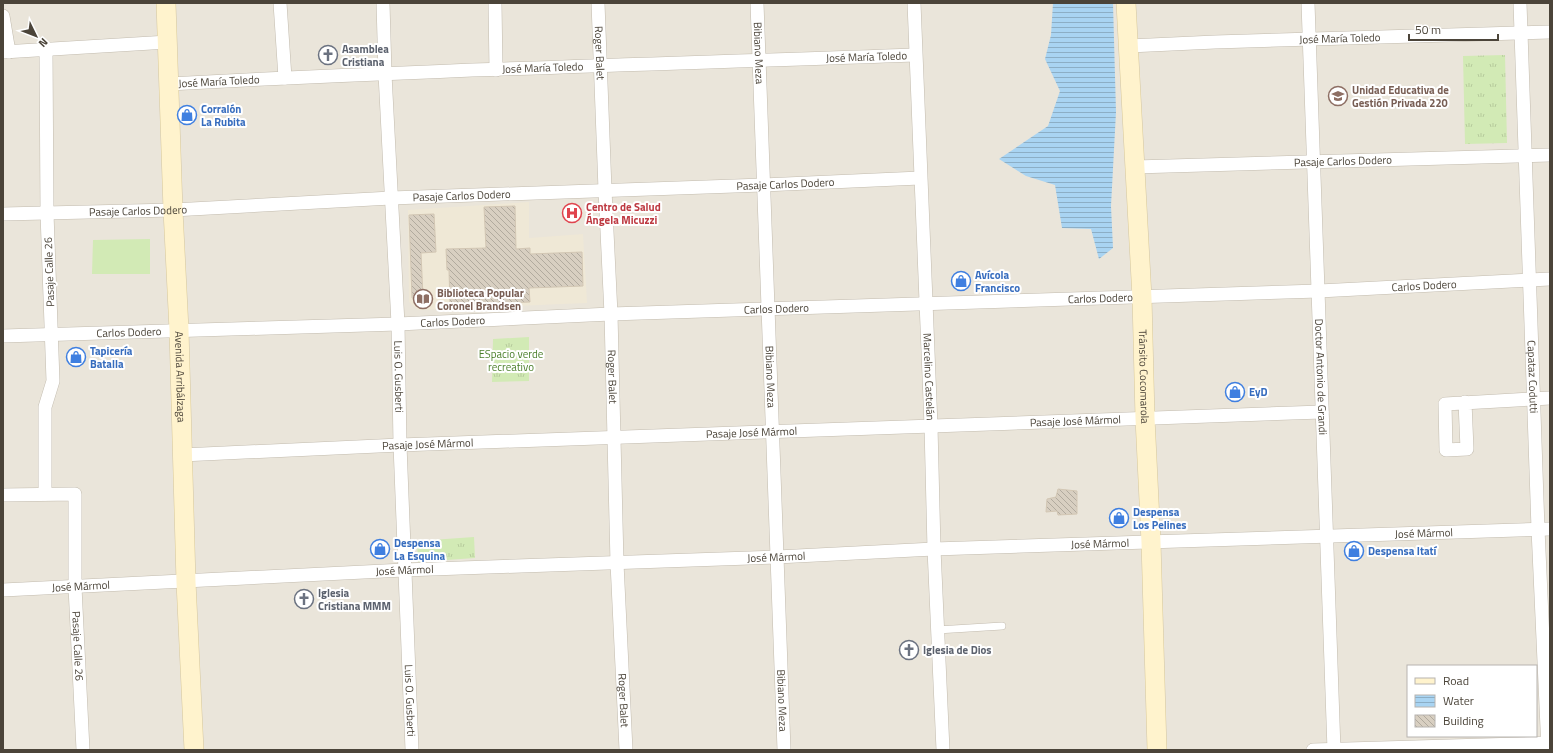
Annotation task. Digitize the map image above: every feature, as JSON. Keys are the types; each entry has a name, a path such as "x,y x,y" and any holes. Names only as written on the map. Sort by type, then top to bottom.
{"main road":[{"name":"Avenida Arribálzaga","path":"166,3 173,210 179,330 186,582 194,750"},
{"name":"Tránsito Cocomarola","path":"1126,3 1142,298 1157,750"}],"street":[{"path":"280,3 285,78"},
{"name":"Luis O. Gusberti","path":"383,3 385,74 398,324 404,570 412,750"},
{"path":"495,3 496,70"},
{"name":"Roger Balet","path":"598,3 611,314 617,563 626,750"},
{"name":"Bibiano Meza","path":"757,3 784,750"},
{"name":"Marcelino Castelán","path":"914,3 931,426 937,630 943,750"},
{"name":"Doctor Antonio de Grandi","path":"1308,3 1334,750"},
{"name":"Capataz Codutti","path":"1520,3 1533,399 1544,529 1549,745"},
{"path":"3,16 6,52 168,42"},
{"name":"José María Toledo","path":"1129,46 1550,32"},
{"name":"Pasaje Calle 26","path":"46,50 47,213 53,381 46,407 45,494 76,494 75,587 83,750"},
{"name":"José María Toledo","path":"169,84 600,65 915,55"},
{"name":"Pasaje Carlos Dodero","path":"1135,167 1550,155"},
{"name":"Pasaje Carlos Dodero","path":"3,214 173,210 391,198 920,178"},
{"name":"Carlos Dodero","path":"3,336 398,324 611,314 1142,298 1319,291 1550,279"},
{"path":"1465,402 1550,398"},
{"name":"Pasaje José Mármol","path":"182,455 400,445 1322,412"},
{"path":"3,495 45,494"},
{"name":"José Mármol","path":"3,590 404,570 1326,535 1544,529"},
{"path":"1312,750 1549,745"}],"lane":[{"path":"937,630 1002,626"}],"shaded area":[{"path":"3,3 1550,3 1550,750 3,750"},
{"path":"529,202 529,238 583,234 587,303 418,310 409,302 408,210"}],"green space":[{"path":"1505,55 1507,143 1465,144 1463,56"},
{"path":"150,239 150,274 92,274 93,240"},
{"name":"ESpacio verde recreativo","path":"529,337 529,381 492,382 493,339"},
{"path":"474,537 475,558 418,562 417,541"}],"water":[{"path":"1053,3 1113,3 1116,112 1111,206 1113,248 1099,259 1091,229 1062,228 1055,185 1026,176 999,159 1048,126 1060,91 1045,59 1051,35"}],"building":[{"path":"515,206 516,249 530,248 530,254 582,252 583,286 529,288 530,302 450,305 449,270 447,270 446,249 486,248 484,207"},
{"path":"434,214 436,252 421,253 423,297 412,298 409,215"},
{"path":"1058,489 1077,491 1077,514 1058,515 1057,511 1046,512 1047,499 1056,497"}],"place":[{"name":"Asamblea Cristiana","path":"328,55"},
{"name":"Unidad Educativa de Gestión Privada 220","path":"1338,96"},
{"name":"Corralón La Rubita","path":"187,115"},
{"name":"Centro de Salud Ángela Micuzzi","path":"572,213"},
{"name":"Avícola Francisco","path":"961,281"},
{"name":"Biblioteca Popular Coronel Brandsen","path":"423,299"},
{"name":"Tapicería Batalla","path":"76,357"},
{"name":"EyD","path":"1235,392"},
{"name":"Despensa Los Pelines","path":"1119,518"},
{"name":"Despensa La Esquina","path":"380,549"},
{"name":"Despensa Itatí","path":"1354,551"},
{"name":"Iglesia Cristiana MMM","path":"304,599"},
{"name":"Iglesia de Dios","path":"909,650"}]}
